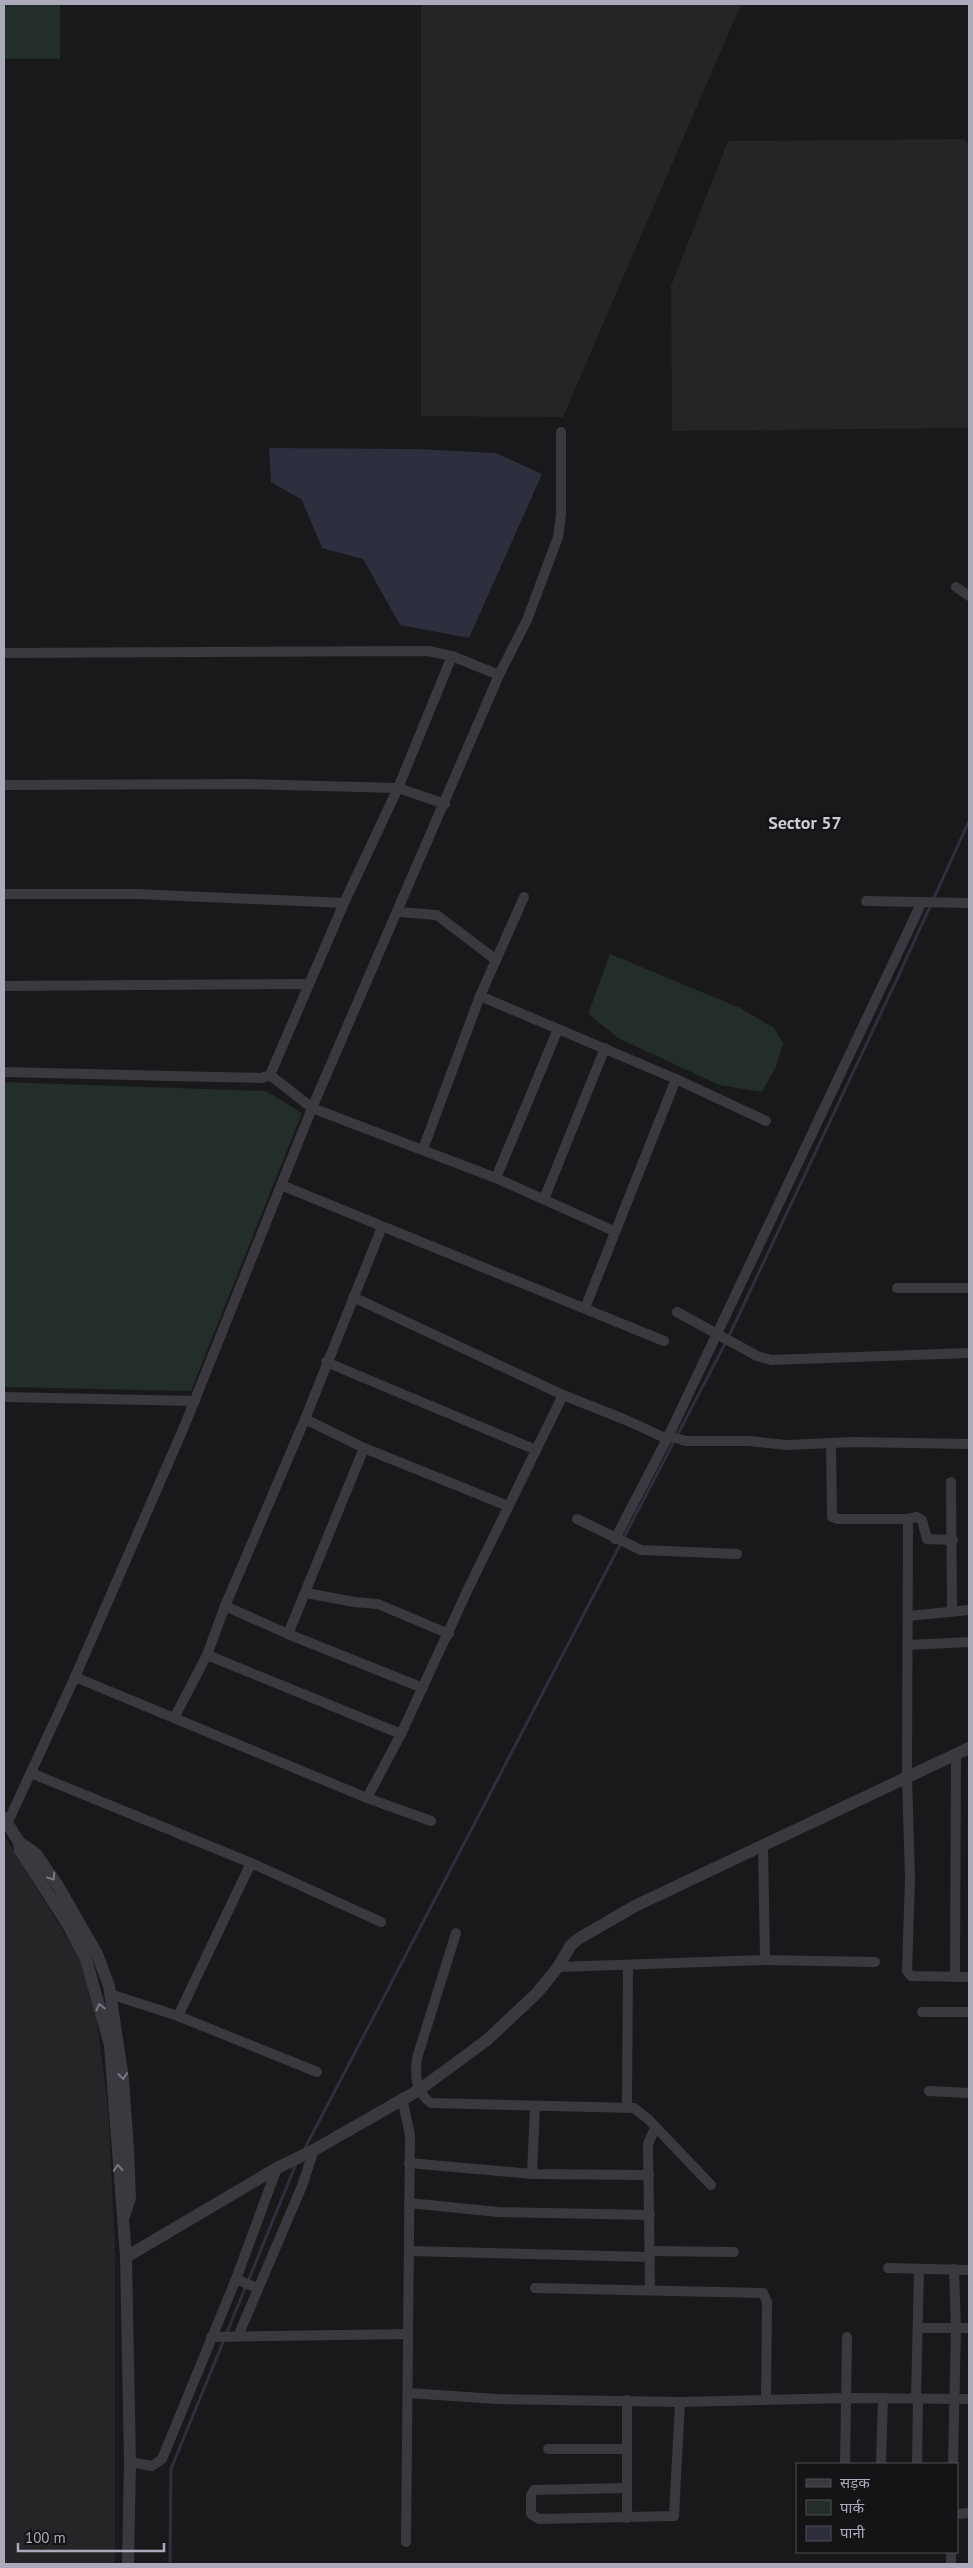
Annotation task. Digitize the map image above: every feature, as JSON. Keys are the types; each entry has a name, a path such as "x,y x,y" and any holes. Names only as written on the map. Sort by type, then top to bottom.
{"street":[{"path":"124,2216 130,2198 128,2150 123,2079 110,1994 97,1954 72,1909 36,1854 19,1842 6,1821 31,1773 75,1677 195,1400 312,1108 445,804 499,675 526,620 558,537 561,515 561,432"},
{"path":"956,586 969,596"},
{"path":"4,653 428,651 452,656 499,675"},
{"path":"4,1072 223,1078 262,1078 270,1075 344,903 398,788 452,656"},
{"path":"4,784 248,784 398,788 445,804"},
{"path":"4,894 137,894 344,903"},
{"path":"423,1149 480,996 524,897"},
{"path":"866,901 969,903"},
{"path":"617,1540 672,1438 720,1334 929,903"},
{"path":"398,912 437,915 496,960"},
{"path":"4,986 309,984"},
{"path":"480,996 676,1078 766,1121"},
{"path":"496,1178 558,1029"},
{"path":"544,1200 605,1048"},
{"path":"270,1075 312,1108 496,1178 614,1231"},
{"path":"585,1308 676,1078"},
{"path":"281,1185 664,1341"},
{"path":"174,1718 207,1655 225,1606 305,1419 352,1297 382,1227"},
{"path":"897,1288 969,1288"},
{"path":"352,1297 563,1395 672,1438 748,1441 787,1445 832,1443 969,1444"},
{"path":"677,1312 764,1359 780,1361 969,1353"},
{"path":"326,1362 536,1450"},
{"path":"367,1798 401,1734 508,1506 563,1395"},
{"path":"4,1397 195,1400"},
{"path":"305,1419 364,1448 508,1506"},
{"path":"832,1443 832,1517 838,1519 908,1519 918,1517 921,1518 927,1539 953,1540"},
{"path":"288,1634 364,1448"},
{"path":"951,1482 953,1540 952,1612"},
{"path":"578,1519 631,1546 657,1552 736,1554"},
{"path":"908,1519 907,1777 910,1879 906,1970 911,1976 969,1977"},
{"path":"306,1593 378,1604 449,1634"},
{"path":"225,1606 288,1634 423,1688"},
{"path":"908,1616 969,1610"},
{"path":"908,1646 969,1642"},
{"path":"207,1655 401,1734"},
{"path":"75,1677 367,1798 431,1821"},
{"path":"126,2257 419,2090 487,2040 537,1993 558,1967 571,1945 595,1928 635,1906 969,1748"},
{"path":"956,1754 956,1977"},
{"path":"31,1773 251,1863 381,1922"},
{"path":"19,1842 20,1850 68,1925 86,1959 110,2046 120,2204 124,2216 126,2257 130,2462 128,2564"},
{"path":"764,1845 765,1960"},
{"path":"178,2016 251,1863"},
{"path":"456,1933 417,2058 415,2075 419,2090 424,2098 431,2103 626,2107 637,2109 711,2185"},
{"path":"558,1967 765,1960 876,1962"},
{"path":"626,2107 628,1965"},
{"path":"110,1994 178,2016 317,2072"},
{"path":"922,2012 969,2012"},
{"path":"929,2091 969,2093"},
{"path":"402,2098 410,2134 406,2542"},
{"path":"532,2174 535,2106"},
{"path":"650,2289 648,2144 655,2128"},
{"path":"130,2462 152,2466 162,2460 225,2336 254,2287 302,2186 309,2153"},
{"path":"410,2164 532,2174 649,2175"},
{"path":"225,2336 239,2280 283,2166"},
{"path":"409,2203 498,2212 650,2214"},
{"path":"409,2251 650,2254 734,2252"},
{"path":"888,2268 969,2270"},
{"path":"917,2463 919,2269"},
{"path":"953,2463 956,2328 954,2270"},
{"path":"239,2280 254,2287"},
{"path":"535,2288 650,2289 763,2293 767,2302 766,2400"},
{"path":"918,2328 969,2328"},
{"path":"225,2336 408,2334"},
{"path":"845,2463 847,2337"},
{"path":"408,2393 497,2399 680,2402 846,2398 969,2399"},
{"path":"881,2463 883,2398"},
{"path":"627,2400 627,2518"},
{"path":"627,2488 534,2490 531,2495 531,2514 536,2518 627,2518 675,2515 680,2402"},
{"path":"548,2449 627,2449"}],"shaded area":[{"path":"421,4 741,4 563,417 421,416"},
{"path":"964,139 969,145 969,428 672,431 671,286 728,141"},
{"path":"4,1835 91,1977 108,2106 115,2243 115,2564 4,2564"}],"green space":[{"path":"4,4 60,4 60,59 4,59"},
{"path":"610,954 740,1008 774,1028 783,1043 776,1067 762,1092 719,1085 618,1038 588,1014"},
{"path":"4,1082 266,1091 302,1113 191,1391 4,1387"}],"water":[{"path":"269,448 417,449 496,453 542,474 469,638 400,625 363,559 322,548 302,500 271,482"}],"waterway":[{"path":"304,2150 728,1338 969,821"},
{"path":"170,2564 171,2469 296,2164"}],"district":[{"name":"Sector 57","path":"805,822"}]}
